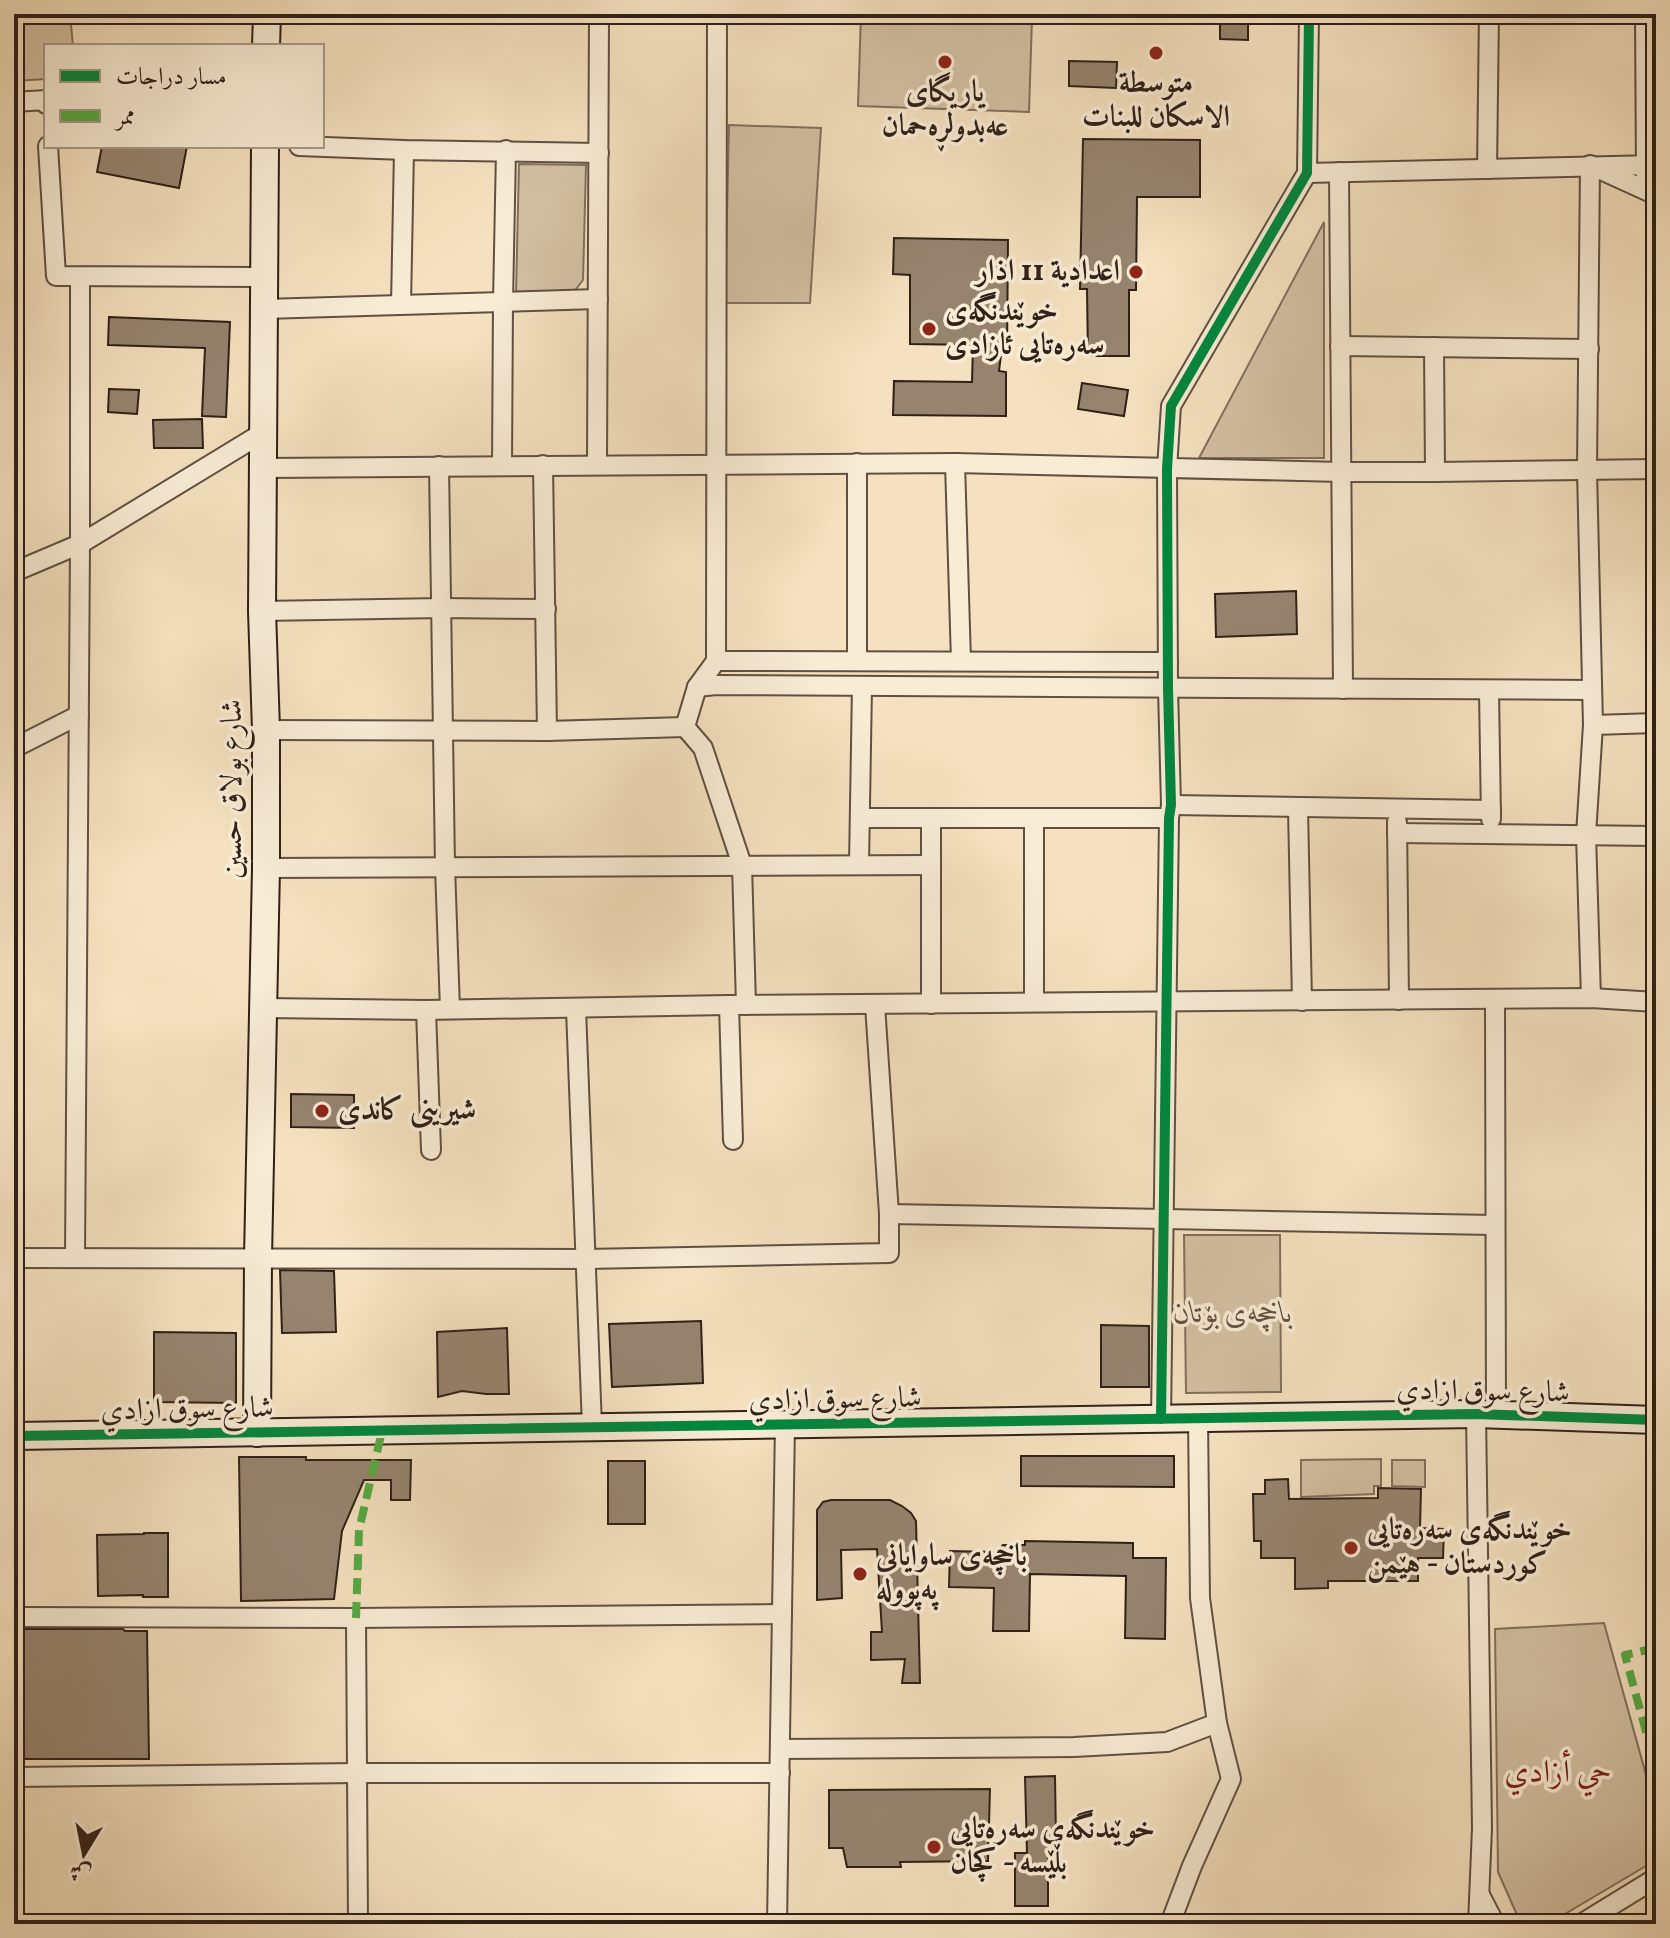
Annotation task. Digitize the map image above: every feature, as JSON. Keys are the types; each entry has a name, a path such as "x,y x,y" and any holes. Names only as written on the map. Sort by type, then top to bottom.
{"street":[{"path":"266,44 267,14"},
{"path":"597,465 599,14"},
{"path":"685,727 697,687 716,661 717,14"},
{"path":"1161,1419 1170,812 1167,469 1171,406 1307,173 1309,14"},
{"path":"1487,169 1489,14"},
{"path":"1590,165 1651,193 1645,14"},
{"path":"14,102 44,100"},
{"path":"324,147 599,153"},
{"path":"48,148 56,276 265,277"},
{"name":"شارع بولاق حسين","path":"257,1433 266,868 262,611 265,148"},
{"path":"401,305 404,150"},
{"path":"502,466 506,150"},
{"path":"1590,165 1587,470 1593,725 1586,835 1591,998"},
{"path":"1307,173 1651,165"},
{"path":"1339,172 1343,689"},
{"path":"75,1258 80,277"},
{"path":"264,309 598,299"},
{"path":"1340,346 1589,349"},
{"path":"1434,347 1435,472"},
{"path":"17,563 80,544 264,432"},
{"path":"857,463 857,661"},
{"path":"955,463 961,661"},
{"path":"263,468 955,463 1342,472 1656,469"},
{"path":"543,465 547,731"},
{"path":"439,466 450,1009"},
{"path":"262,611 546,609"},
{"path":"716,661 1168,662"},
{"path":"859,865 862,686"},
{"path":"697,687 1592,690"},
{"path":"1489,690 1491,834"},
{"path":"14,748 79,715"},
{"path":"1593,725 1656,723"},
{"path":"266,730 547,731 685,727"},
{"path":"685,727 703,748 742,865 733,1140"},
{"path":"860,818 1034,819 1298,808 1491,810"},
{"path":"1298,808 1302,1001"},
{"path":"1397,809 1399,1000"},
{"path":"931,819 931,1004"},
{"path":"1034,819 1034,1002"},
{"path":"1397,833 1656,836"},
{"path":"266,868 931,865"},
{"path":"264,1008 576,1009 1591,998 1656,1002"},
{"path":"1478,1924 1482,1828 1486,1414 1494,1225 1495,1000"},
{"path":"14,1258 586,1259 889,1253 875,1005"},
{"path":"576,1009 592,1427"},
{"path":"426,1010 431,1150"},
{"path":"889,1214 1494,1225"},
{"name":"شارع سوق ازادي","path":"14,1436 1486,1414 1656,1420"},
{"path":"1170,1924 1231,1779 1217,1723 1200,1598 1198,1418"},
{"path":"777,1924 785,1424"},
{"path":"14,1617 782,1614"},
{"path":"356,1618 358,1924"},
{"path":"780,1749 1074,1747 1167,1742 1217,1723"},
{"path":"14,1777 780,1773"},
{"path":"1581,1924 1656,1879"},
{"path":"1479,1893 1495,1924"}],"green space":[{"path":"14,14 70,14 73,44 44,44 44,79 14,81"},
{"name":"یاریگای عەبدولڕەحمان","path":"861,14 1032,18 1029,112 858,106"},
{"path":"729,125 821,128 810,303 725,303"},
{"path":"519,164 586,165 583,280 573,293 516,294"},
{"path":"1324,222 1324,458 1199,458"},
{"name":"باخچەی بۆتان","path":"1184,1235 1280,1235 1281,1392 1186,1393"},
{"path":"1381,1459 1381,1486 1374,1486 1374,1494 1301,1497 1301,1460"},
{"path":"1392,1460 1425,1460 1425,1487 1392,1486"},
{"path":"1604,1623 1656,1811 1656,1860 1548,1924 1521,1924 1498,1872 1495,1629"}],"building":[{"path":"1220,14 1248,14 1248,40 1220,39"},
{"path":"1069,61 1117,62 1116,88 1069,86"},
{"path":"1083,139 1200,140 1200,197 1137,197 1136,290 1129,290 1129,356 1088,356 1087,289 1080,289"},
{"path":"102,148 187,148 179,188 97,172"},
{"path":"894,238 1008,240 1007,355 1001,355 999,371 1006,372 1006,416 893,415 894,381 972,382 973,345 910,344 910,275 893,274"},
{"path":"109,317 230,322 226,417 202,416 205,348 108,345"},
{"path":"1082,383 1128,390 1124,416 1078,409"},
{"path":"109,389 139,390 137,414 108,412"},
{"path":"202,419 203,448 154,448 153,420"},
{"path":"1296,591 1297,634 1216,637 1215,594"},
{"name":"شیرینی کاندی","path":"291,1094 354,1095 354,1128 291,1127"},
{"path":"280,1270 334,1271 336,1332 282,1333"},
{"path":"701,1321 703,1383 612,1387 609,1324"},
{"path":"1101,1325 1149,1326 1149,1387 1101,1387"},
{"path":"507,1328 509,1394 462,1391 438,1397 437,1332"},
{"path":"154,1332 236,1333 236,1403 154,1402"},
{"path":"1021,1456 1174,1456 1174,1487 1021,1486"},
{"path":"239,1457 411,1460 410,1500 391,1500 391,1480 364,1480 342,1531 334,1599 241,1601"},
{"path":"608,1461 645,1461 645,1524 608,1524"},
{"path":"1288,1479 1289,1499 1378,1498 1378,1488 1421,1489 1420,1528 1444,1529 1443,1558 1418,1558 1418,1581 1328,1581 1328,1588 1295,1589 1295,1558 1261,1558 1261,1541 1254,1541 1253,1494 1265,1494 1265,1480"},
{"path":"890,1500 911,1513 916,1521 920,1683 902,1683 905,1659 871,1660 871,1632 882,1632 877,1549 841,1550 842,1598 817,1600 817,1510 823,1502"},
{"path":"168,1533 168,1597 98,1596 97,1535"},
{"path":"1025,1541 1133,1543 1133,1558 1166,1558 1165,1639 1125,1638 1126,1576 1030,1574 1029,1631 993,1631 994,1588 949,1587 950,1551 996,1552 1003,1545 1025,1545"},
{"path":"14,1629 147,1631 149,1759 14,1759"},
{"path":"1055,1776 1056,1842 1048,1842 1048,1906 1015,1906 1015,1853 1027,1853 1025,1777"},
{"path":"990,1789 988,1861 900,1862 901,1867 847,1867 843,1848 829,1848 829,1790"}],"marked path":[{"path":"356,1618 359,1530 382,1431"},
{"path":"1656,1648 1625,1655 1656,1768"}],"cycle path":[{"path":"1161,1419 1171,805 1167,469 1171,406 1307,173 1309,14"},
{"path":"14,1436 1476,1414 1656,1420"}],"place":[{"name":"متوسطة الاسكان للبنات","path":"1156,53"},
{"name":"یاریگای عەبدولڕەحمان","path":"945,62"},
{"name":"اعدادية 11 اذار","path":"1136,272"},
{"name":"خوێندنگەی سەرەتایی ئازادی","path":"929,329"},
{"name":"شیرینی کاندی","path":"322,1111"},
{"name":"خوێندنگەی سەرەتایی کوردستان - هێمن","path":"1351,1548"},
{"name":"باخچەی ساوایانی پەپوولە","path":"860,1574"},
{"name":"خوێندنگەی سەرەتایی بڵێسە - کچان","path":"934,1847"}],"district":[{"name":"حي أزادي","path":"1558,1774"}]}
